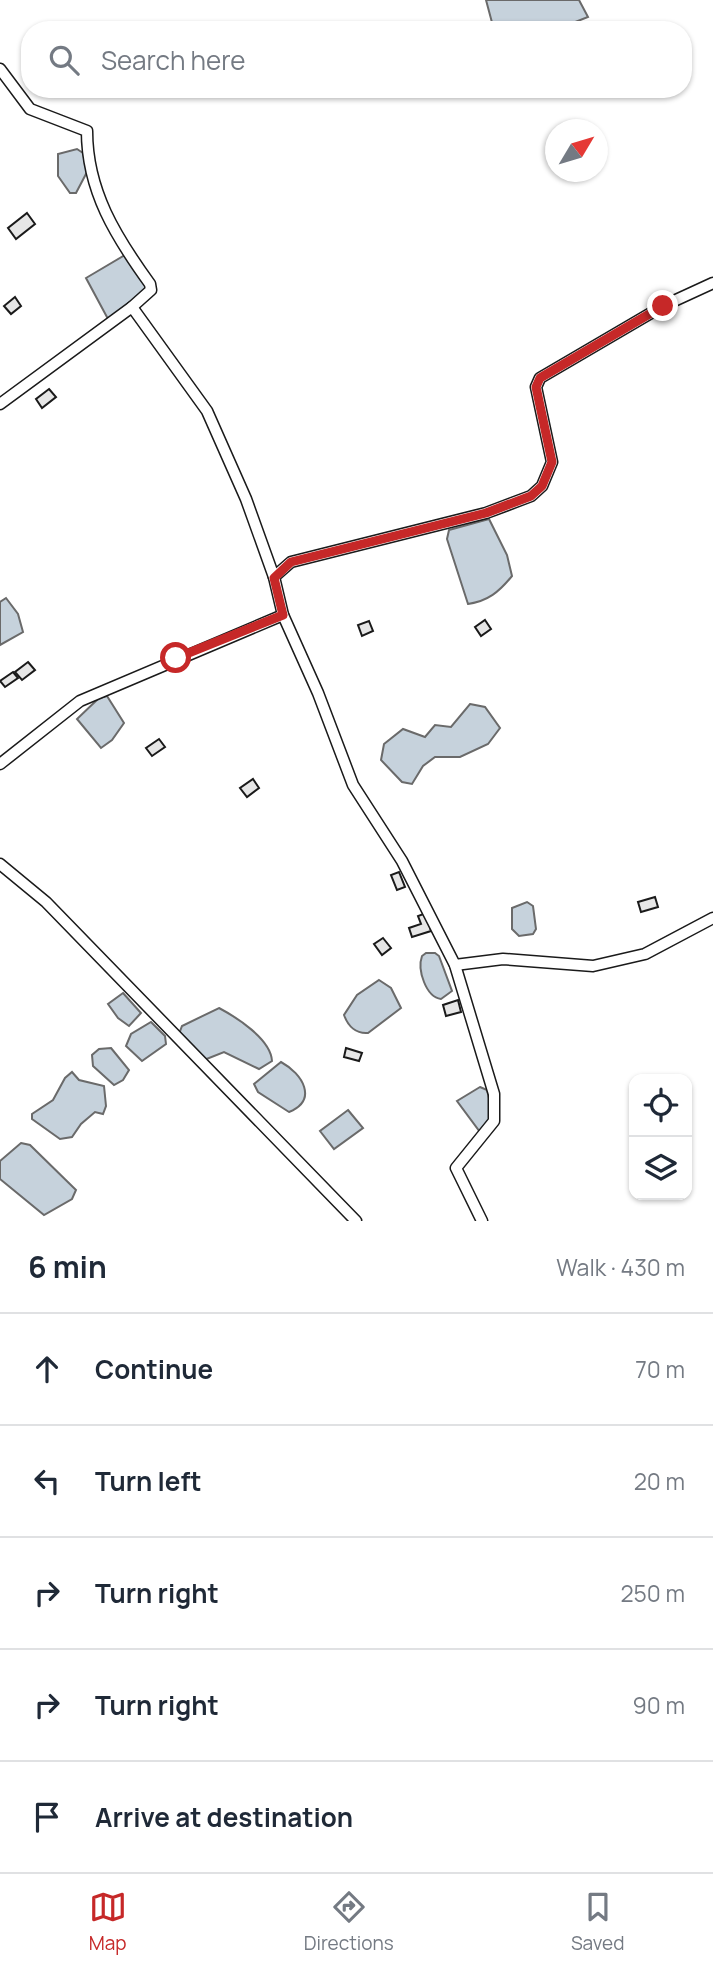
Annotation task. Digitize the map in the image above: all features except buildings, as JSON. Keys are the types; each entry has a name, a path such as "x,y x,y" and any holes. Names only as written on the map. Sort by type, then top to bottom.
{"street":[{"path":"0,69 21,97"},
{"path":"0,404 132,307 151,290 150,284 101,209 87,161 86,131 30,109 22,98"},
{"path":"274,578 291,562 486,513 531,496 542,486 552,462 536,387 540,378 663,306 713,283"},
{"path":"132,307 207,411 246,499 274,578 283,615 318,693 353,785 402,862 455,965 494,1094 494,1121 456,1168 482,1221"},
{"path":"0,764 80,701 283,615"},
{"path":"0,864 56,912 356,1221"},
{"path":"455,965 503,959 593,966 645,954 713,918"}],"shaded area":[{"path":"486,0 579,0 588,17 578,21 492,21"},
{"path":"77,149 83,153 87,172 76,193 70,193 58,176 58,154"},
{"path":"125,255 149,288 108,319 86,278"},
{"path":"489,519 507,555 512,576 493,595 468,604 447,539 449,530"},
{"path":"6,598 18,614 23,632 0,645 0,602"},
{"path":"107,696 124,723 112,740 101,748 77,719 99,698"},
{"path":"470,704 485,707 500,728 488,744 460,757 435,757 423,766 412,784 402,782 381,760 384,744 403,729 425,737 435,725 451,727"},
{"path":"527,902 533,906 536,929 533,934 519,936 512,929 512,908"},
{"path":"426,953 439,956 452,991 441,999 431,993 424,982 421,962"},
{"path":"379,980 391,988 401,1008 368,1033 356,1031 344,1015 357,995"},
{"path":"123,993 141,1013 129,1026 118,1018 108,1004"},
{"path":"219,1008 259,1037 266,1045 272,1061 259,1069 224,1052 204,1060 179,1034 182,1026"},
{"path":"151,1022 165,1036 166,1044 142,1061 126,1046 131,1034"},
{"path":"111,1048 129,1070 123,1080 114,1085 93,1066 92,1055 99,1049"},
{"path":"281,1062 296,1073 304,1087 303,1101 289,1112 258,1092 254,1084"},
{"path":"72,1072 79,1080 104,1086 106,1106 103,1114 95,1112 81,1124 72,1137 60,1139 32,1119 32,1114 53,1100 65,1078"},
{"path":"480,1087 487,1090 493,1114 480,1132 457,1101"},
{"path":"348,1110 363,1128 334,1149 320,1131"},
{"path":"21,1143 30,1145 76,1190 72,1199 44,1215 0,1179 0,1161"}],"route":[{"path":"176,658 283,615 274,578 291,562 486,513 531,496 542,486 552,462 536,387 540,378 663,306"}]}
